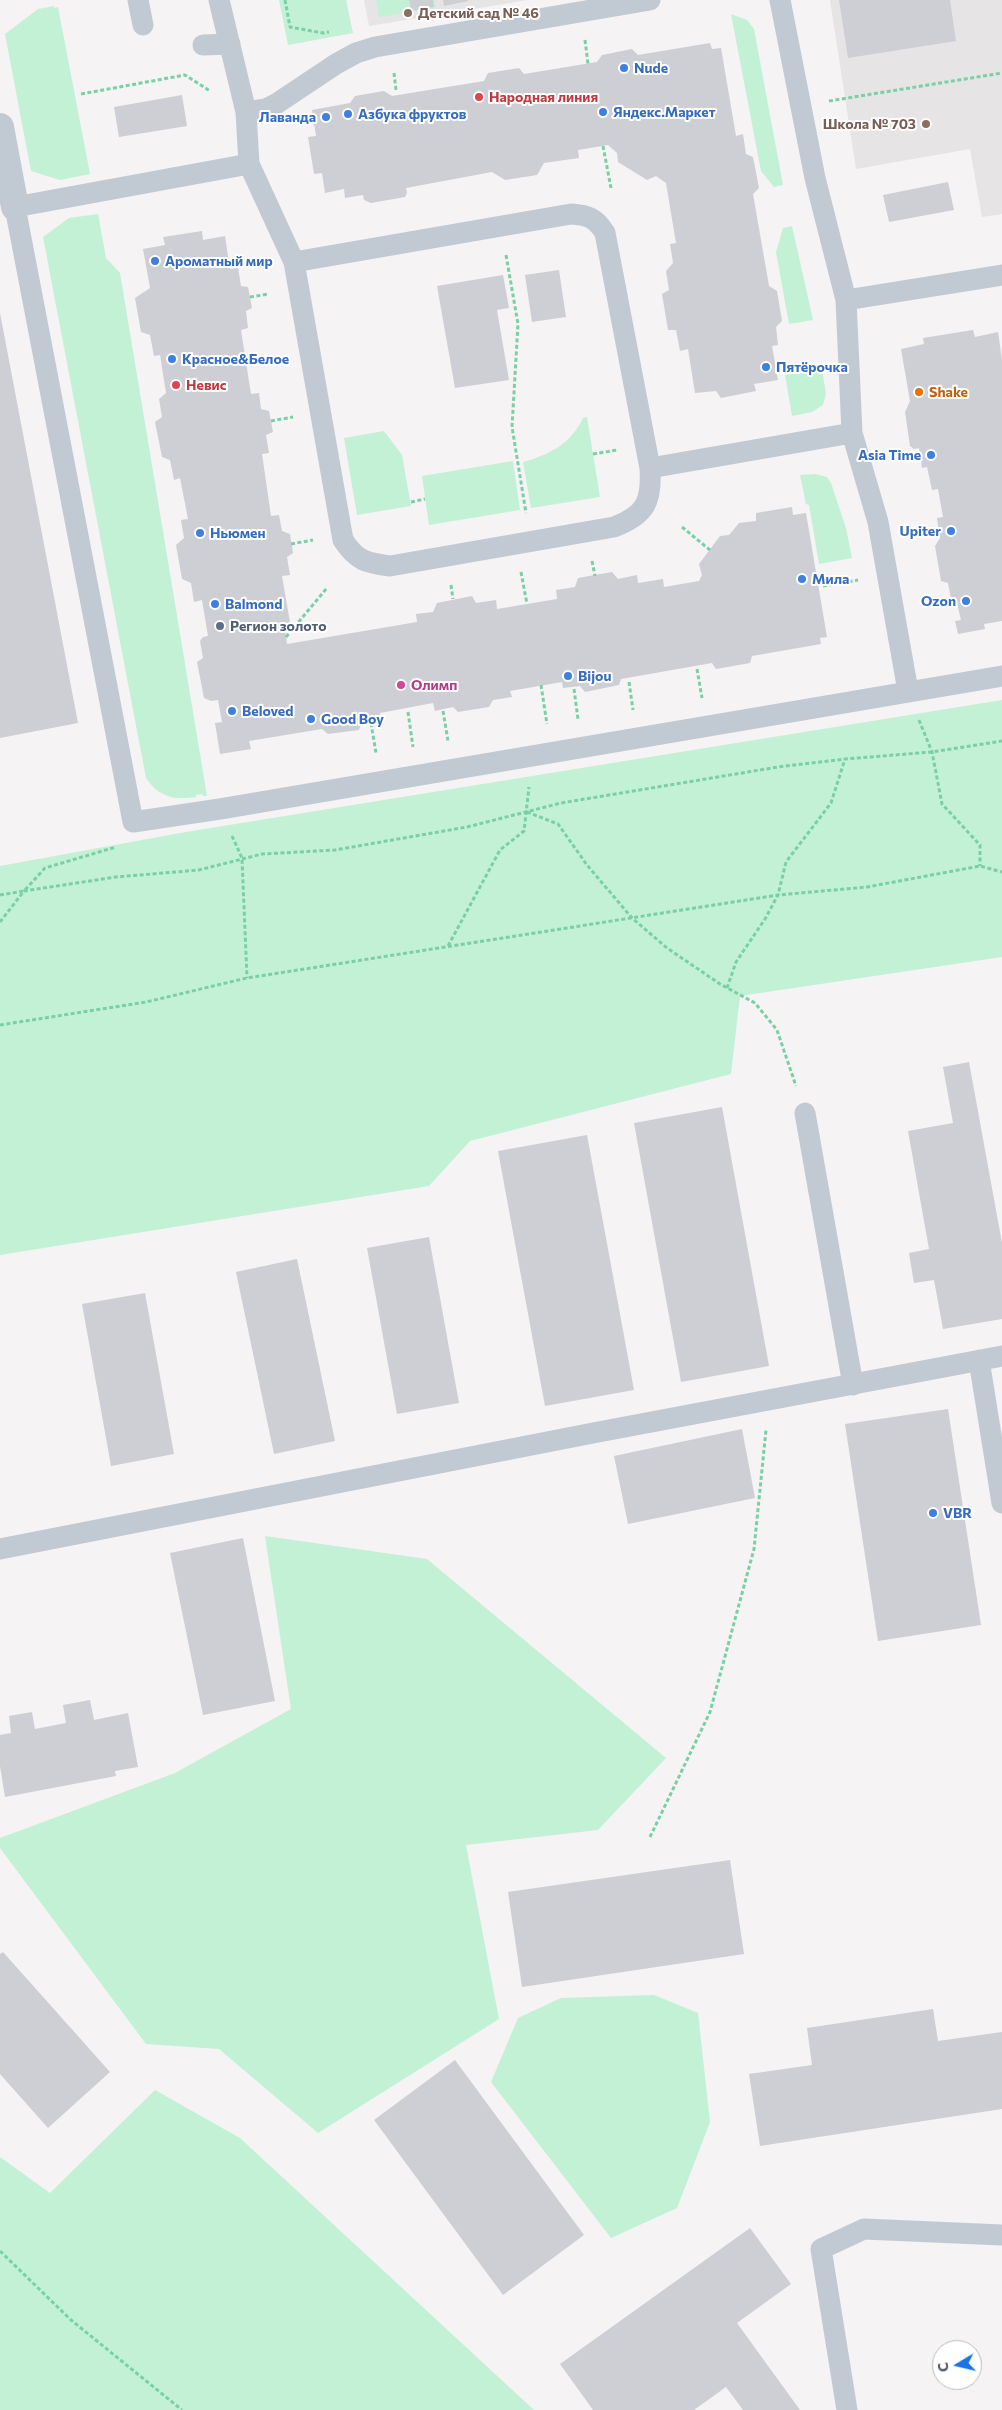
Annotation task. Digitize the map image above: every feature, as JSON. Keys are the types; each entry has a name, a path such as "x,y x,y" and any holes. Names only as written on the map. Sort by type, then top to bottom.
{"street":[{"path":"0,127 15,207"}],"lane":[{"path":"138,0 143,25"},
{"path":"220,0 246,112 249,164 294,262 342,540 352,554 369,564 390,566 614,527 630,521 644,508 651,491 650,468 605,233 598,221 586,215 571,214 294,262"},
{"path":"246,112 266,109 276,104 336,64 365,49 650,0"},
{"path":"780,0 815,178 846,300 852,433 878,522 908,691"},
{"path":"204,45 230,44"},
{"path":"249,164 15,207 133,822 220,809 1002,676"},
{"path":"846,300 1002,275"},
{"path":"650,468 852,433"},
{"path":"805,1112 853,1385"},
{"path":"0,1549 593,1433 1002,1356"},
{"path":"979,1360 1002,1503"},
{"path":"846,2410 821,2249 864,2228 1002,2235"}],"path":[{"path":"285,0 290,27 323,33 332,32"},
{"path":"584,33 588,64"},
{"path":"392,65 396,90"},
{"path":"801,106 1002,73"},
{"path":"81,94 185,75 246,112"},
{"path":"603,146 611,188"},
{"path":"501,226 518,324 512,427 531,541"},
{"path":"250,297 277,292"},
{"path":"271,421 299,416"},
{"path":"411,502 425,499"},
{"path":"682,527 710,550"},
{"path":"291,544 319,539"},
{"path":"591,554 595,576"},
{"path":"520,566 527,604"},
{"path":"450,579 453,599"},
{"path":"823,586 861,580"},
{"path":"286,637 327,588"},
{"path":"697,669 703,701"},
{"path":"629,682 634,713"},
{"path":"541,686 547,727"},
{"path":"574,689 579,722"},
{"path":"908,691 932,752 942,804 980,845 980,866"},
{"path":"443,711 448,744"},
{"path":"408,712 414,750"},
{"path":"371,723 377,756"},
{"path":"0,895 116,878 199,870 262,854 335,850 467,827 561,803 778,767 932,752 1002,741"},
{"path":"448,947 500,850 524,831 532,756"},
{"path":"728,988 736,962 765,919 778,895 786,862 831,802 845,759"},
{"path":"220,809 242,858 247,978"},
{"path":"526,812 558,824 586,865 632,918 667,948 754,1003 777,1030 805,1112"},
{"path":"0,922 45,868 116,847 133,822"},
{"path":"0,1025 12,1025 146,1002 247,978 778,895 867,887 980,866 1002,872"},
{"path":"650,1837 710,1712 754,1549 769,1401"},
{"path":"0,2251 71,2320 182,2410"}],"shaded area":[{"name":"Детский сад № 46","path":"364,0 528,0 369,26"},
{"name":"Школа № 703","path":"830,0 1002,0 1002,214 982,217 970,149 856,169"}],"green space":[{"path":"279,0 346,0 353,33 288,45"},
{"path":"376,0 435,0 436,8 379,17"},
{"path":"54,6 54,8 58,7 90,174 60,180 31,171 5,34 38,9"},
{"path":"731,14 747,20 754,29 783,185 774,187 761,171"},
{"path":"98,214 106,258 120,273 207,796 202,794 196,795 196,797 174,798 162,794 146,778 43,237 69,218"},
{"path":"792,226 813,320 789,324 776,252 783,228"},
{"path":"822,369 826,394 823,405 812,412 792,416 785,375"},
{"path":"587,417 600,497 531,508 523,462 542,456 566,442 583,418"},
{"path":"384,431 402,455 411,506 357,515 344,438"},
{"path":"513,461 520,510 429,525 422,476"},
{"path":"815,474 827,477 831,483 846,528 852,558 819,564 809,505 806,504 800,475"},
{"path":"1002,700 1002,957 740,996 731,1074 470,1141 429,1186 0,1255 0,866 186,832"},
{"path":"265,1536 427,1559 666,1758 598,1830 466,1845 499,2019 318,2133 219,2049 146,2044 0,1848 0,1838 175,1773 291,1709"},
{"path":"654,1995 698,2013 710,2122 677,2208 611,2238 491,2082 518,2018 561,1998"},
{"path":"155,2090 240,2138 534,2410 0,2410 0,2157 50,2193"}],"building":[{"path":"409,0 433,0 434,7 411,11"},
{"path":"443,0 468,0 468,1 444,6"},
{"path":"839,0 950,0 956,41 848,58"},
{"path":"710,43 712,49 721,48 736,136 743,134 746,154 753,157 759,188 753,194 769,286 777,291 782,321 776,327 778,345 772,346 778,380 754,384 756,391 721,398 716,391 695,393 688,349 680,351 676,330 668,330 662,294 669,290 666,271 673,263 670,244 676,243 666,183 656,176 647,180 618,162 617,153 608,145 578,150 579,158 544,163 537,175 505,180 492,172 406,188 407,193 405,197 371,203 364,200 363,195 345,198 344,189 325,193 322,173 314,174 308,137 316,136 312,110 350,103 355,96 384,91 392,96 484,81 488,73 519,68 524,74 597,62 602,55 632,49 638,55"},
{"path":"182,95 187,126 119,137 114,107"},
{"path":"948,182 954,210 889,222 883,195"},
{"path":"202,231 203,240 225,236 230,269 238,268 241,286 248,287 252,308 246,311 248,328 241,330 251,394 259,393 261,409 269,411 273,432 266,435 269,453 262,454 271,516 279,515 282,531 290,534 293,553 287,557 290,575 282,576 291,628 285,629 287,644 417,622 416,614 433,612 437,603 472,596 476,603 496,600 497,609 557,599 556,590 575,587 578,578 612,572 618,579 637,575 638,583 663,579 664,587 699,581 702,575 699,564 720,536 729,535 739,523 756,521 756,513 792,507 793,515 806,513 827,637 820,638 821,644 752,656 750,663 716,669 712,663 621,679 619,685 585,692 580,686 563,688 562,682 510,691 512,697 493,700 489,707 458,712 453,707 435,711 433,703 380,713 381,719 362,722 359,730 328,734 322,729 249,741 251,749 220,754 215,723 222,722 218,700 211,701 204,698 197,662 203,658 200,641 203,637 208,636 202,600 194,602 191,583 182,579 176,545 184,538 181,520 188,519 180,478 174,480 170,460 162,457 155,422 162,417 159,399 166,393 160,355 154,356 150,335 141,332 135,298 150,288 143,249 165,245 163,237"},
{"path":"559,270 566,317 532,322 525,275"},
{"path":"503,275 509,308 497,310 509,380 455,388 437,286"},
{"path":"0,313 78,723 0,738"},
{"path":"973,330 975,337 998,332 1002,359 1002,621 984,624 985,629 958,634 955,621 961,620 957,603 952,604 948,583 941,581 935,546 940,538 937,518 943,517 938,489 932,490 927,467 922,468 919,448 914,449 910,446 905,412 910,401 901,349 924,344 923,338"},
{"path":"969,1062 1002,1243 1002,1319 943,1329 934,1280 914,1283 909,1253 929,1249 908,1131 953,1123 943,1067"},
{"path":"722,1107 769,1366 681,1382 634,1123"},
{"path":"587,1135 634,1390 545,1406 498,1151"},
{"path":"429,1237 459,1403 397,1414 367,1248"},
{"path":"297,1259 335,1441 274,1454 236,1272"},
{"path":"145,1293 174,1454 111,1466 82,1304"},
{"path":"948,1409 981,1625 878,1641 845,1424"},
{"path":"742,1429 755,1498 628,1524 614,1456"},
{"path":"243,1538 275,1701 203,1715 170,1553"},
{"path":"90,1700 94,1720 128,1713 138,1767 115,1771 116,1776 5,1797 0,1766 0,1735 11,1733 9,1716 32,1712 35,1729 66,1723 63,1705"},
{"path":"730,1860 744,1954 522,1987 508,1892"},
{"path":"3,1952 110,2072 48,2128 0,2074 0,1954"},
{"path":"933,2009 938,2041 1002,2032 1002,2109 760,2146 749,2074 812,2065 807,2028"},
{"path":"455,2060 584,2235 503,2295 374,2120"},
{"path":"750,2228 791,2284 737,2323 800,2410 743,2410 726,2387 694,2410 593,2410 560,2364"}],"place":[{"name":"Детский сад № 46","path":"408,13"},
{"name":"Nude","path":"624,68"},
{"name":"Народная линия","path":"479,97"},
{"name":"Яндекс.Маркет","path":"603,112"},
{"name":"Азбука фруктов","path":"348,114"},
{"name":"Лаванда","path":"326,117"},
{"name":"Школа № 703","path":"926,124"},
{"name":"Ароматный мир","path":"155,261"},
{"name":"Красное&Белое","path":"172,359"},
{"name":"Пятёрочка","path":"766,367"},
{"name":"Невис","path":"176,385"},
{"name":"Shake","path":"919,392"},
{"name":"Asia Time","path":"931,455"},
{"name":"Upiter","path":"951,531"},
{"name":"Ньюмен","path":"200,533"},
{"name":"Мила","path":"802,579"},
{"name":"Ozon","path":"966,601"},
{"name":"Balmond","path":"215,604"},
{"name":"Регион золото","path":"220,626"},
{"name":"Bijou","path":"568,676"},
{"name":"Олимп","path":"401,685"},
{"name":"Beloved","path":"232,711"},
{"name":"Good Boy","path":"311,719"},
{"name":"VBR","path":"933,1513"}]}
